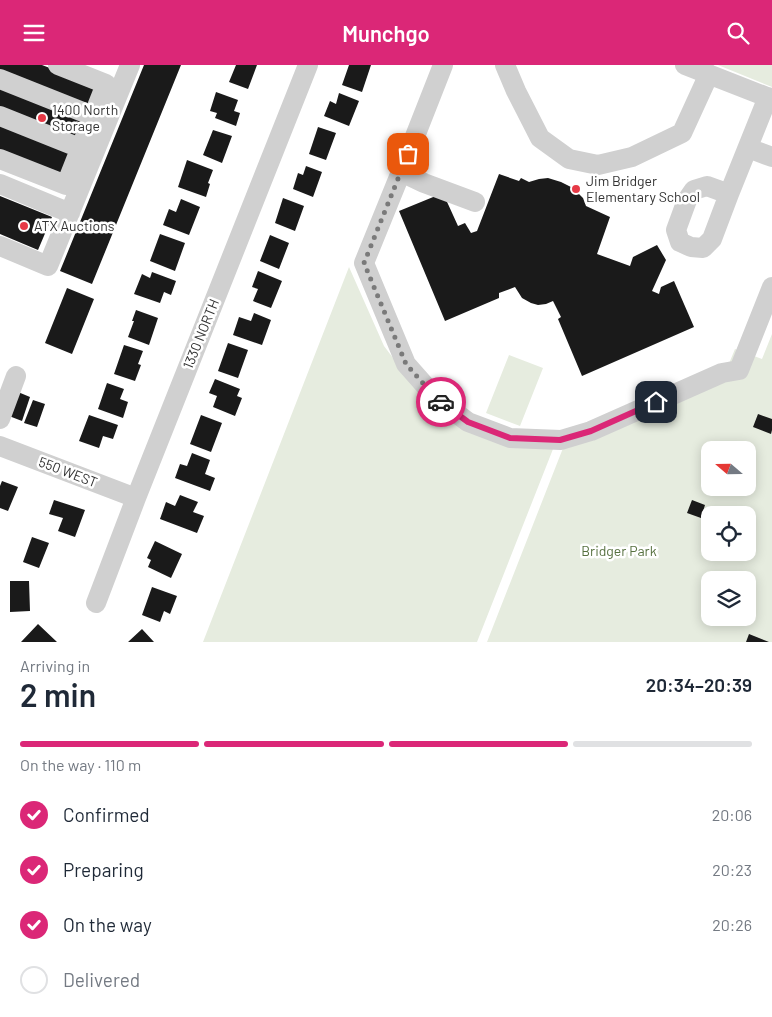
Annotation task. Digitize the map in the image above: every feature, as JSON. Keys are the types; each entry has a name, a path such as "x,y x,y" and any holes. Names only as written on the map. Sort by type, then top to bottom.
{"street":[{"path":"0,159 66,185 106,84 58,65"},
{"path":"0,246 48,267 130,65"},
{"name":"1330 NORTH","path":"96,603 308,65"},
{"path":"443,65 364,263 406,364 436,398 468,422 510,438 560,440 591,431 722,373 739,370 772,287"},
{"path":"504,65 540,138 569,159 598,165 632,157 682,133 709,74"},
{"path":"685,65 770,98 729,194"},
{"path":"0,79 93,116"},
{"path":"0,116 80,148"},
{"path":"748,147 772,157"},
{"path":"401,172 475,203"},
{"path":"0,185 70,213"},
{"path":"0,419 16,376"},
{"name":"550 WEST","path":"0,446 136,498"}],"green space":[{"path":"718,65 772,65 772,87"},
{"path":"349,267 384,346 430,407 480,435 555,444 477,642 203,642"},
{"name":"Bridger Park","path":"772,334 772,642 487,642 565,443 723,378 735,349 762,359"},
{"path":"509,355 543,368 520,426 486,413"}],"building":[{"path":"0,65 42,65 99,87 91,107 0,71"},
{"path":"144,65 181,65 92,284 60,271"},
{"path":"236,65 257,65 248,89 229,82"},
{"path":"349,65 371,65 362,92 342,85"},
{"path":"0,86 88,121 80,141 0,109"},
{"path":"216,92 238,100 234,111 240,113 236,126 215,118 217,113 210,111"},
{"path":"339,93 359,101 349,126 324,116 330,101 336,104"},
{"path":"0,122 74,151 64,178 0,153"},
{"path":"318,127 336,133 326,160 309,154"},
{"path":"213,130 232,136 222,163 203,155"},
{"path":"187,160 213,170 208,183 210,184 206,197 178,187"},
{"path":"306,166 322,172 313,197 293,189 298,173 303,175"},
{"path":"499,174 519,181 521,178 529,182 548,178 561,182 573,188 583,198 586,206 610,217 597,254 630,266 633,257 657,245 666,260 652,291 659,294 661,287 674,281 694,327 582,376 558,319 561,317 553,301 538,305 531,303 522,298 515,287 499,293 499,298 445,321 399,211 443,193 458,226 465,223 471,233 477,231"},
{"name":"ATX Auctions","path":"0,196 52,217 38,250 0,234"},
{"path":"283,198 304,206 295,231 275,223"},
{"path":"181,199 200,207 189,235 163,225 169,209 176,212"},
{"path":"160,234 185,243 175,271 150,261"},
{"path":"270,235 289,243 279,269 260,261"},
{"path":"258,271 282,281 271,308 253,301 258,289 252,287"},
{"path":"152,272 176,281 171,295 164,292 160,303 134,294 142,274 150,278"},
{"path":"67,288 94,299 72,354 45,343"},
{"path":"136,310 158,318 149,345 128,337"},
{"path":"254,313 271,320 262,345 233,335 239,317 251,321"},
{"path":"228,343 248,350 238,378 218,371"},
{"path":"124,345 143,351 138,364 141,365 135,381 114,374"},
{"path":"215,379 240,389 237,396 242,398 235,416 213,407 217,396 209,393"},
{"path":"107,383 124,389 120,399 128,402 123,418 98,409"},
{"path":"18,392 30,397 22,421 9,416"},
{"path":"33,400 45,404 37,427 24,423"},
{"path":"758,414 772,419 771,434 753,427"},
{"path":"89,415 118,425 113,439 103,436 99,448 79,441"},
{"path":"201,415 222,423 211,452 190,444"},
{"path":"192,453 210,460 205,474 215,478 210,491 175,478 180,464 187,466"},
{"path":"2,481 18,487 8,511 0,508 0,486"},
{"path":"180,495 198,502 193,512 204,516 197,533 160,519 166,502 175,506"},
{"path":"54,500 85,510 75,537 58,531 63,518 49,514"},
{"path":"692,500 705,505 701,506 701,518 687,513"},
{"path":"32,537 49,543 39,568 23,562"},
{"path":"155,541 182,554 171,578 148,567 151,560 147,558"},
{"path":"10,581 29,581 30,611 10,612"},
{"path":"152,587 177,596 170,614 164,611 160,622 142,615"},
{"path":"38,624 57,642 21,642"},
{"path":"142,629 154,642 128,642"},
{"path":"749,634 769,642 746,642"}],"way so far":[{"path":"408,154 364,263 406,364 441,402"}],"place":[{"name":"1400 North Storage","path":"42,118"},
{"name":"Jim Bridger Elementary School","path":"576,189"},
{"name":"ATX Auctions","path":"24,226"}],"route":[{"path":"441,402 468,422 510,438 560,440 591,431 656,402"}]}
